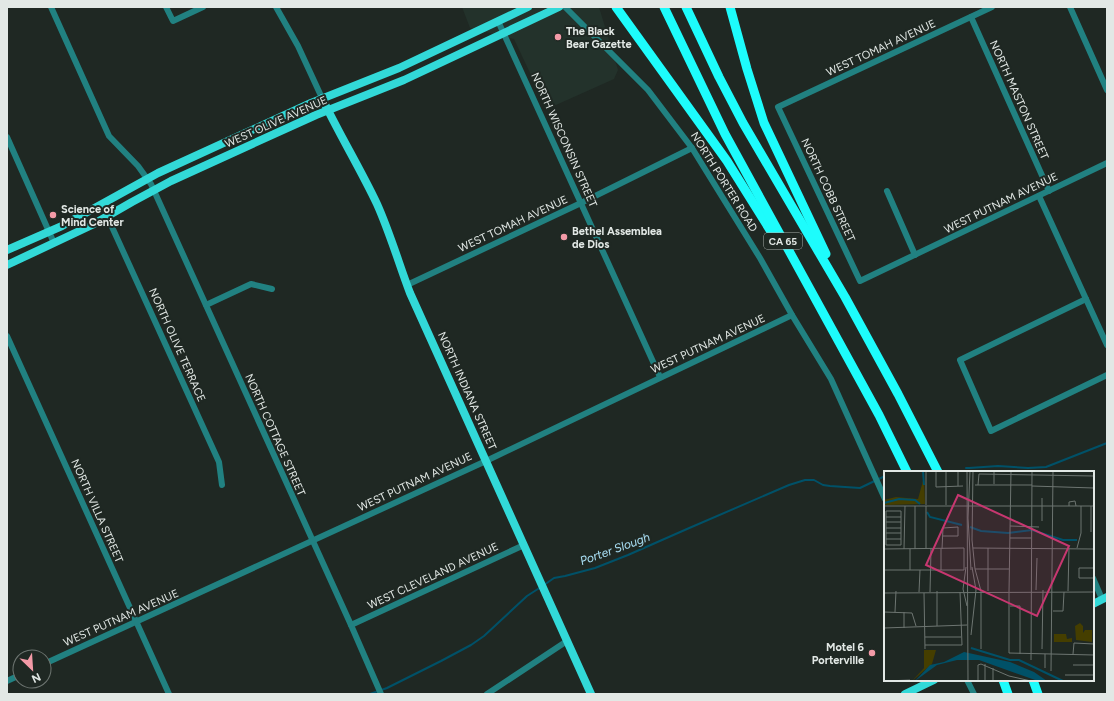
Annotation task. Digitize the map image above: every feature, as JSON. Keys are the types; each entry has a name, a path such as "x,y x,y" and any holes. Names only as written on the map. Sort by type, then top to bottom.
{"highway":[{"path":"616,7 728,161 798,280 824,315"},
{"name":"CA 65","path":"664,7 725,134 879,415 907,471"},
{"name":"CA 65","path":"686,7 719,77 743,123 845,297 898,394 937,471"},
{"path":"730,7 746,69 764,123 845,297"},
{"path":"1003,681 1008,694"},
{"path":"1033,681 1038,694"}],"main road":[{"name":"WEST OLIVE AVENUE","path":"7,265 92,225 107,216 150,184 322,98 399,68 528,7"},
{"name":"WEST OLIVE AVENUE","path":"7,250 150,184 327,110 404,80 559,7"},
{"name":"NORTH INDIANA STREET","path":"322,98 331,119 356,162 377,204 390,235 407,285 591,694"},
{"path":"1094,604 1105,598"},
{"path":"905,694 932,681"}],"street":[{"name":"NORTH COTTAGE STREET","path":"51,7 109,136 138,166 150,184 381,694"},
{"path":"166,7 173,21 203,7"},
{"path":"276,7 298,46 322,98"},
{"name":"NORTH PORTER ROAD","path":"565,7 648,90 692,148 760,258 830,379 884,497"},
{"name":"WEST TOMAH AVENUE","path":"778,107 992,7"},
{"path":"1070,7 1107,90"},
{"name":"NORTH MASTON STREET","path":"971,17 1049,191"},
{"name":"NORTH WISCONSIN STREET","path":"498,21 660,377"},
{"name":"NORTH COBB STREET","path":"778,107 860,281"},
{"path":"7,137 54,244"},
{"name":"WEST TOMAH AVENUE","path":"407,285 692,148"},
{"name":"WEST PUTNAM AVENUE","path":"860,281 1107,162"},
{"path":"887,191 915,255"},
{"path":"1039,196 1107,346"},
{"name":"NORTH OLIVE TERRACE","path":"107,216 219,462 222,485"},
{"path":"206,305 251,284 272,289"},
{"path":"1086,299 960,360 991,431 1107,375"},
{"name":"WEST PUTNAM AVENUE","path":"52,660 486,460 792,315"},
{"name":"NORTH VILLA STREET","path":"7,336 169,694"},
{"name":"WEST CLEVELAND AVENUE","path":"351,625 524,545"},
{"path":"1094,580 1105,598"},
{"path":"487,694 567,641"},
{"path":"968,681 974,694"}],"shaded area":[{"path":"462,7 599,7 618,70 614,79 547,109 514,39 470,28"}],"waterway":[{"name":"Porter Slough","path":"966,468 998,466 1028,468 1046,467 1107,443"},
{"name":"Porter Slough","path":"544,585 554,578 595,568 628,555 789,485 805,480 814,480 823,485 860,488 884,476"},
{"name":"Porter Slough","path":"370,694 387,688 471,645 484,636 527,596 541,587"}],"place":[{"name":"The Black Bear Gazette","path":"558,37"},
{"name":"Science of Mind Center","path":"53,215"},
{"name":"Bethel Assemblea de Dios","path":"564,237"},
{"name":"Motel 6 Porterville","path":"872,653"}]}
